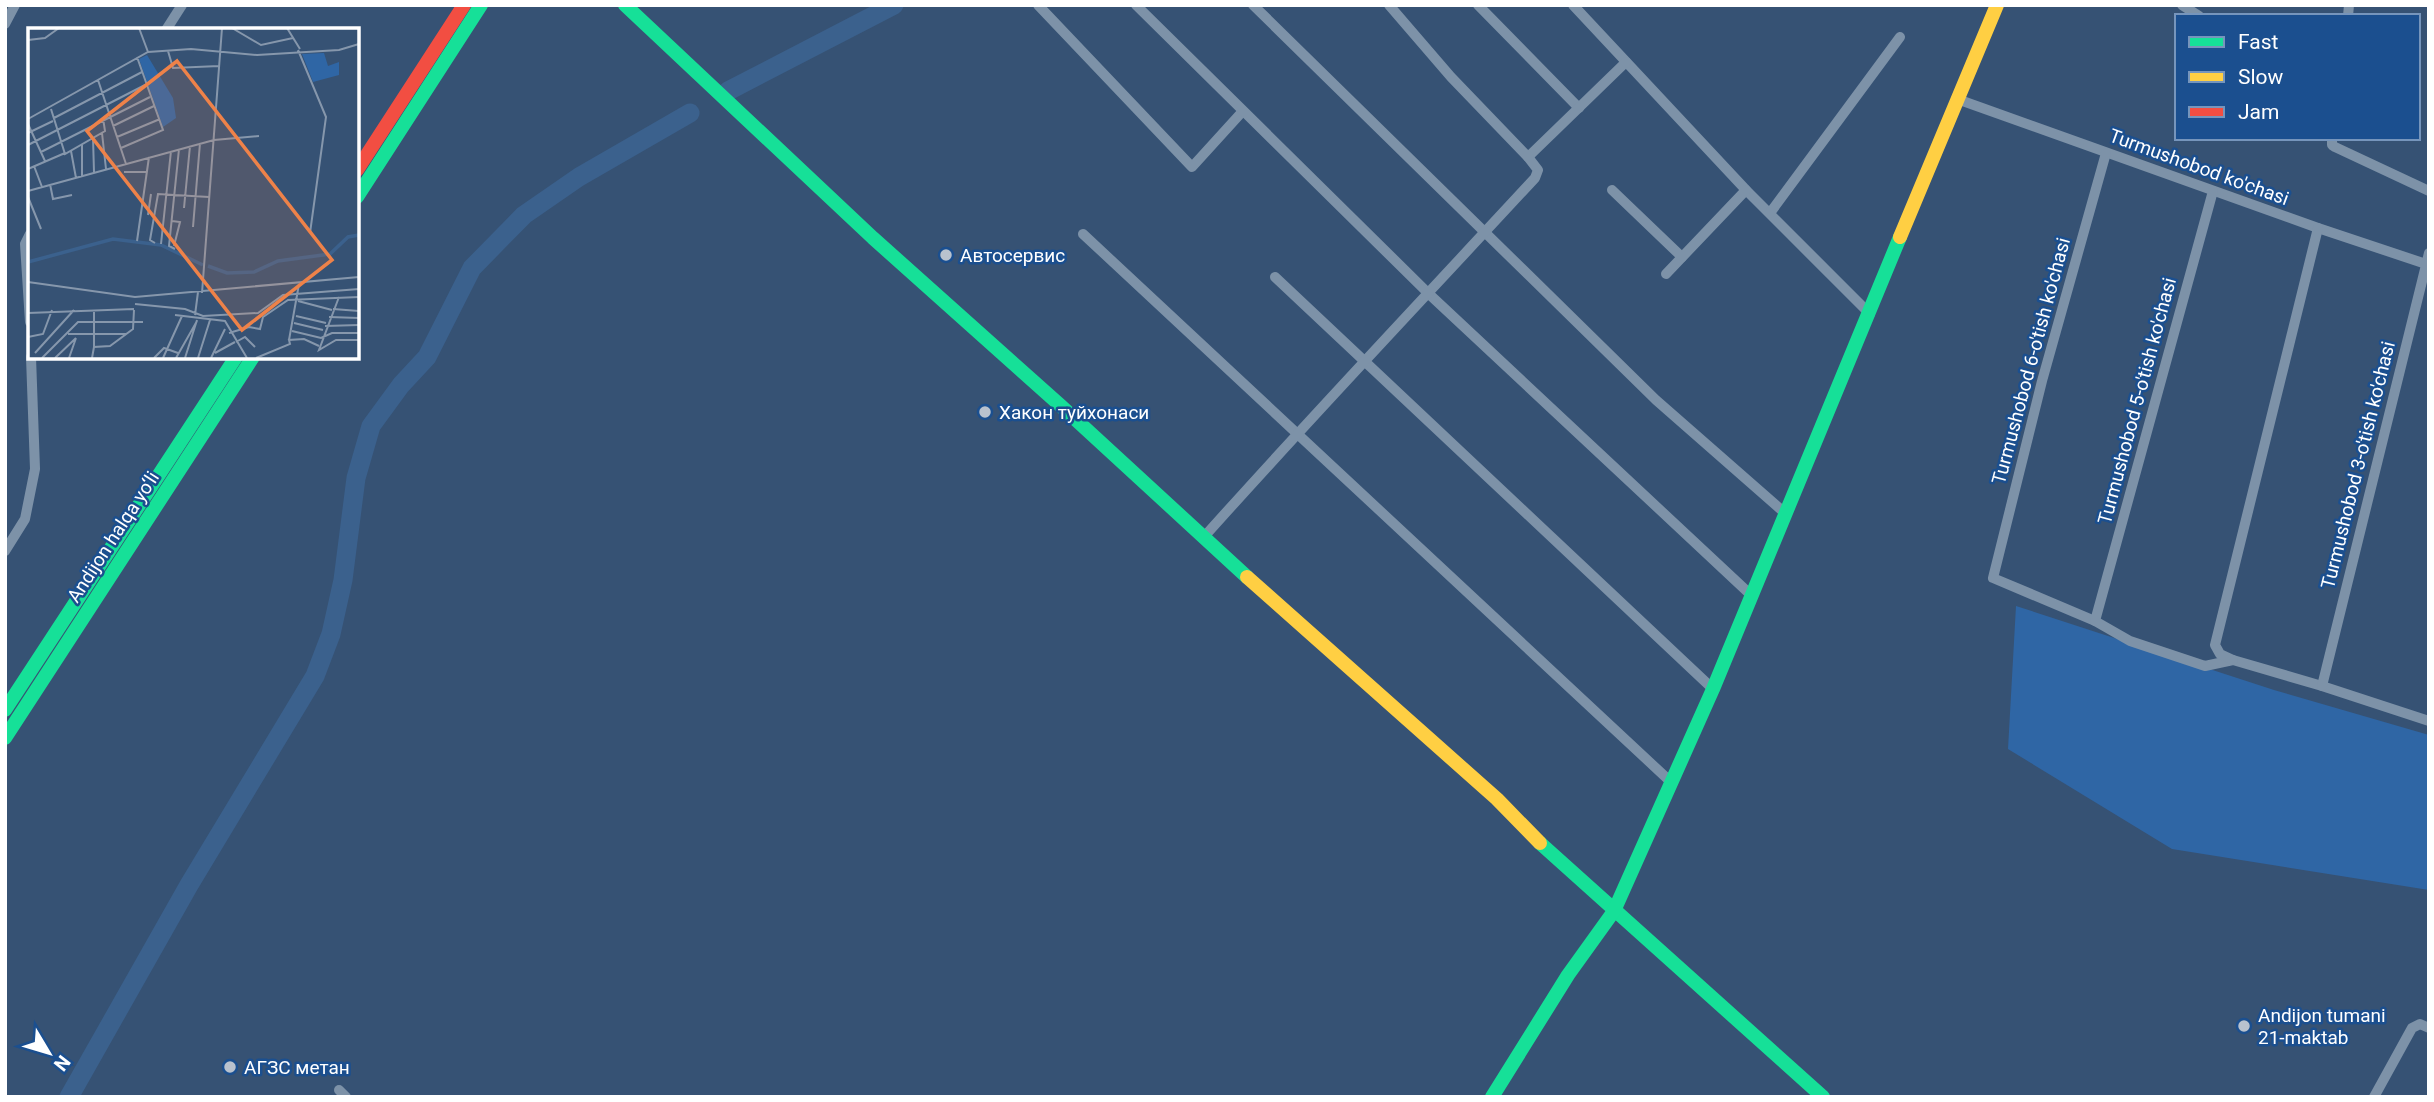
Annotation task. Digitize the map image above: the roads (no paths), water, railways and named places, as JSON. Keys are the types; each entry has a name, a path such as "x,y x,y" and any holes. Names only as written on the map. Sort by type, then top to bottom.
{"main road":[{"path":"359,167 464,5"},
{"path":"359,194 481,5"},
{"path":"625,5 873,238 1061,406 1203,538 1497,799 1530,834 1614,911 1824,1097"},
{"path":"1492,1097 1568,975 1614,911 1713,690 1997,5"},
{"name":"Andijon halqa yo‘li","path":"7,703 235,359"},
{"name":"Andijon halqa yo‘li","path":"5,738 252,359"}],"street":[{"path":"5,23 15,5"},
{"path":"167,28 183,5"},
{"path":"1038,5 1192,167 1242,112"},
{"path":"1136,5 1429,294 1751,595"},
{"path":"1253,5 1656,400 1786,514"},
{"path":"1203,538 1297,433 1366,363 1485,233 1535,178 1538,170 1451,77 1390,5"},
{"path":"1478,5 1579,108"},
{"path":"1573,5 1746,190 1870,314"},
{"path":"1770,213 1900,37"},
{"path":"1528,157 1626,62"},
{"name":"Turmushobod ko'chasi","path":"1957,99 2318,228 2428,261"},
{"path":"2332,140 2335,148 2429,191"},
{"name":"Turmushobod 6-o'tish ko'chasi","path":"2095,621 1993,578 2042,381 2106,153"},
{"path":"1612,190 1682,257"},
{"path":"1666,274 1746,190"},
{"name":"Turmushobod 5-o'tish ko'chasi","path":"2095,621 2213,191"},
{"path":"2318,228 2215,645 2220,654 2233,660 2429,721"},
{"path":"1083,234 1672,783"},
{"path":"28,238 25,244 28,291"},
{"name":"Turmushobod 3-o'tish ko'chasi","path":"2322,686 2428,261"},
{"path":"1275,277 1713,690"},
{"path":"5,551 25,519 35,468 32,359"},
{"path":"2095,621 2130,641 2205,666 2233,660"},
{"path":"2374,1097 2412,1027 2420,1024 2429,1028"}],"waterway":[{"path":"728,91 894,5"},
{"path":"69,1097 189,885 315,676 331,634 343,580 356,478 371,426 401,385 427,357 472,268 524,215 579,177 690,113"}],"place":[{"name":"Автосервис","path":"946,255"},
{"name":"Хакон туйхонаси","path":"985,412"},
{"name":"Andijon tumani 21-maktab","path":"2244,1026"},
{"name":"АГЗС метан","path":"230,1067"}]}
